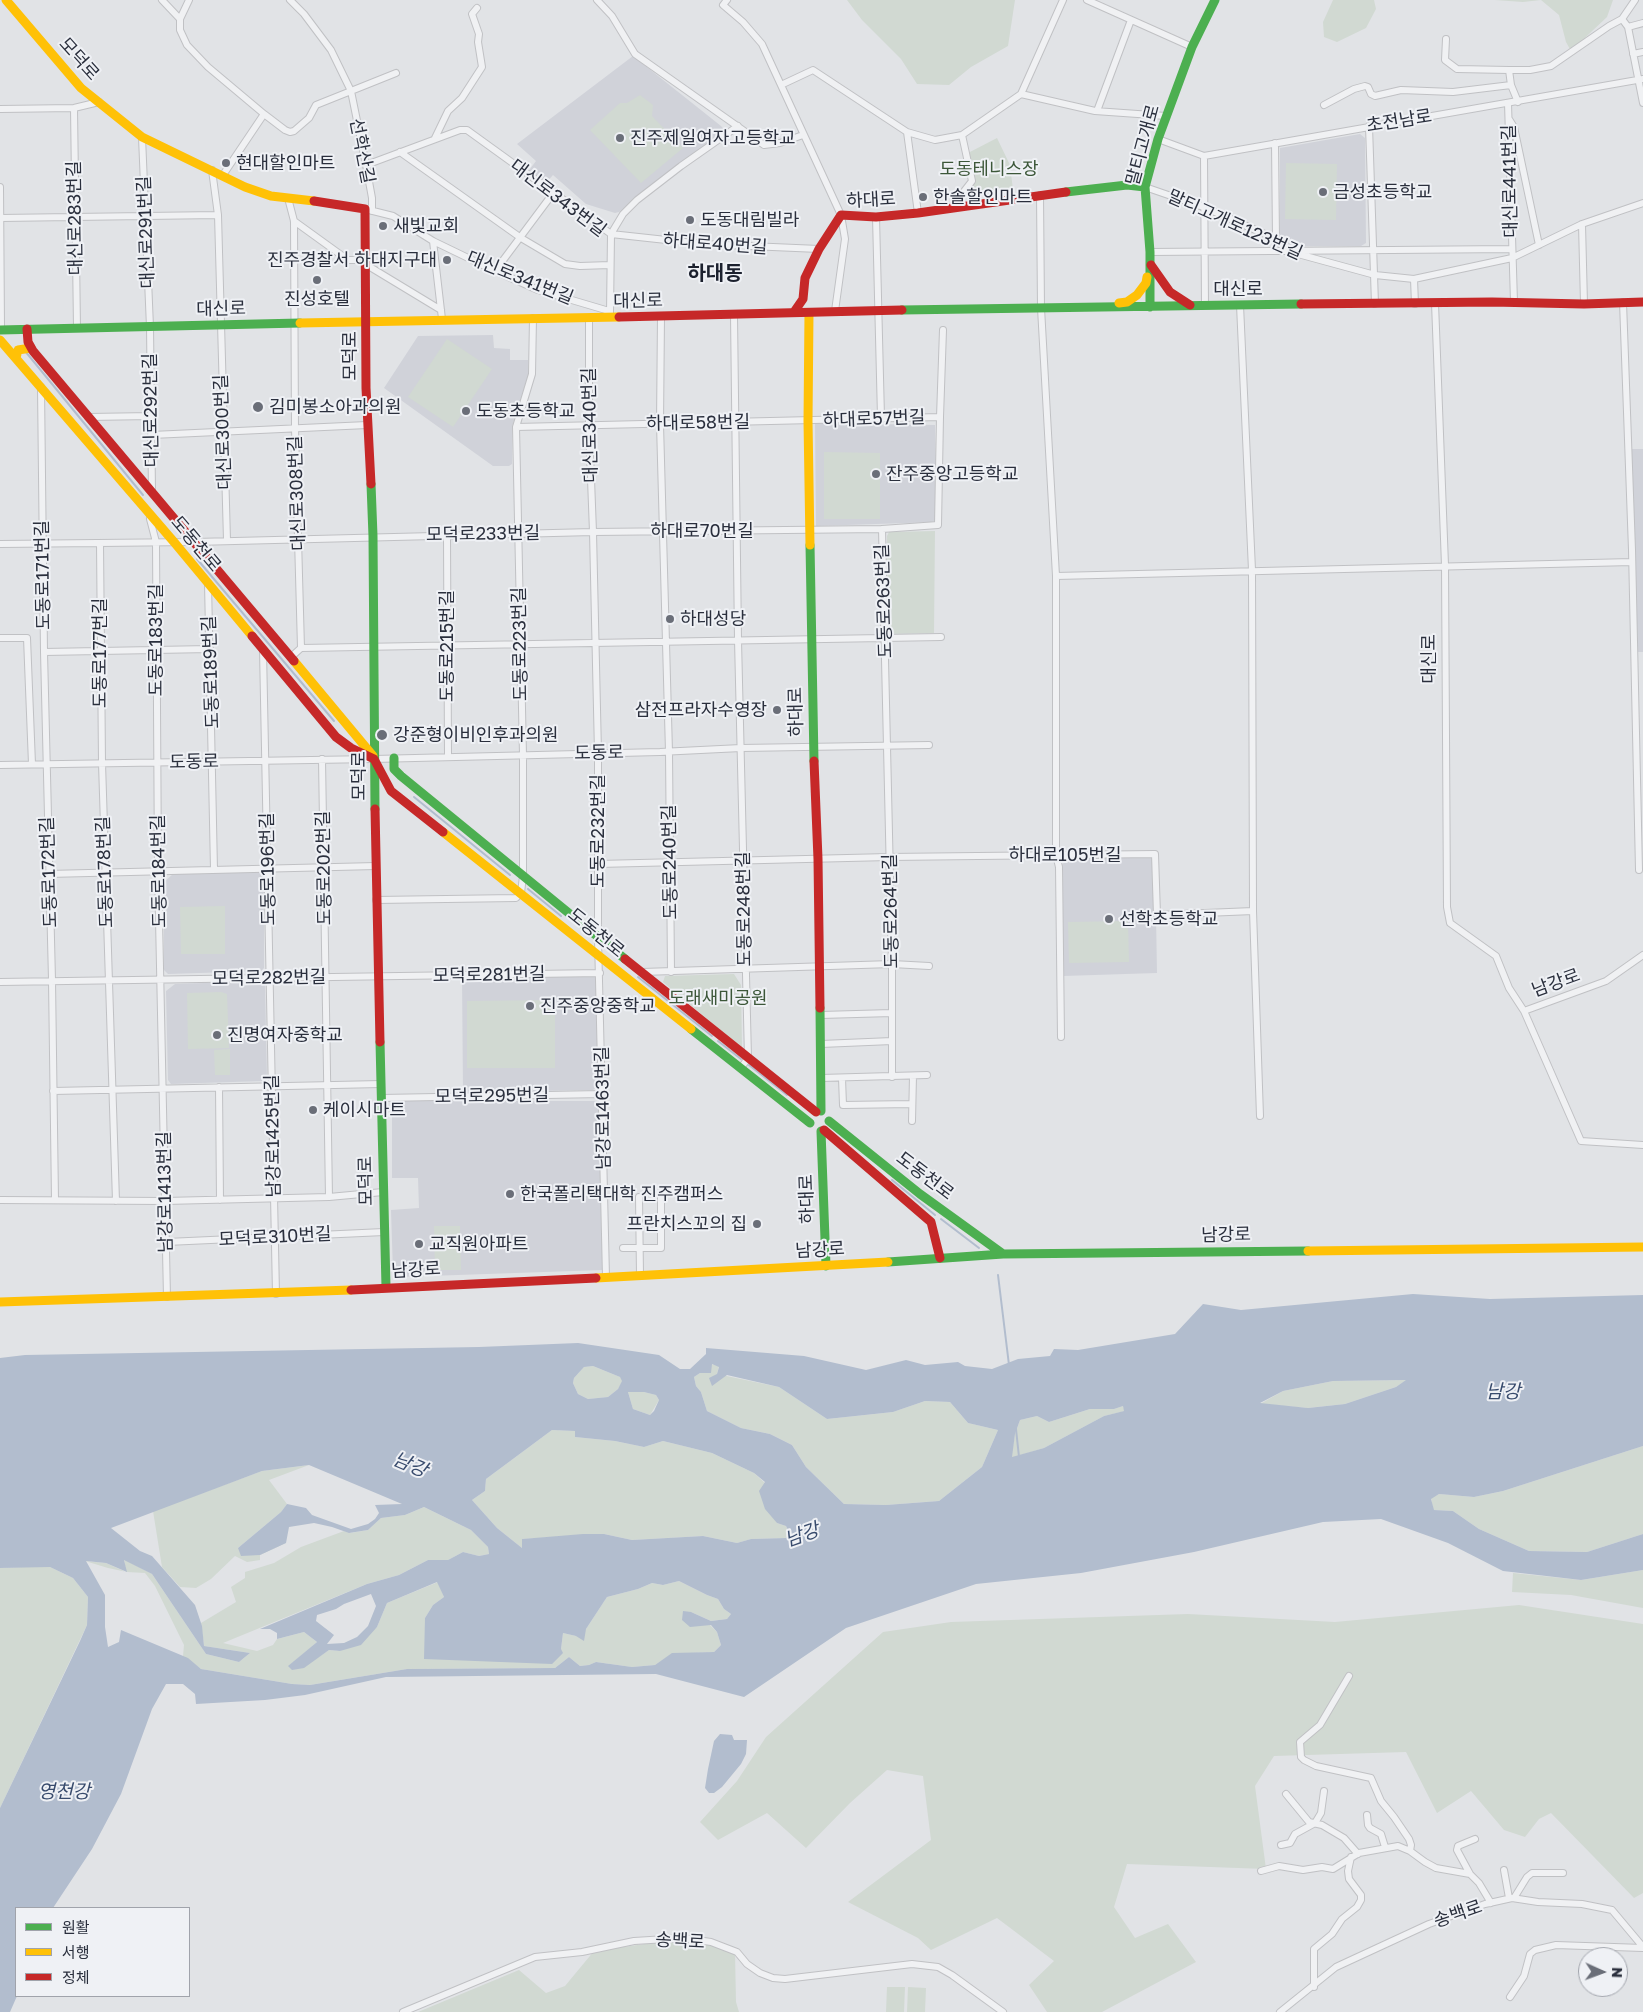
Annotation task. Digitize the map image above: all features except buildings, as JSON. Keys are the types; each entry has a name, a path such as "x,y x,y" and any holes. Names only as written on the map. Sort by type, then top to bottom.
{"street":[{"name":"모덕로","path":"6,0 81,88 142,137 245,187 270,196 368,210 364,262 367,425 373,536 376,900 382,1192 386,1287"},
{"path":"162,0 180,19"},
{"path":"189,0 180,19 180,30 187,45 208,67 264,114 290,132 294,131 309,118 316,105 396,73"},
{"name":"선학산길","path":"290,0 304,14 331,50 351,91 372,198 368,210"},
{"path":"597,0 612,16 635,54 764,145 780,143 803,135"},
{"path":"781,85 813,70 907,132 935,140 962,136 1020,94 1063,0"},
{"path":"1087,0 1192,47"},
{"name":"말티고개로","path":"1150,306 1150,252 1145,187 1166,116 1192,47 1215,0"},
{"path":"1446,39 1444,60 1457,69 1530,70 1551,66 1622,19 1634,0"},
{"path":"725,2 762,44 841,215 845,239 835,311"},
{"path":"435,138 448,111 462,98 482,67 478,42 479,34 472,14 477,8"},
{"path":"1622,19 1628,27 1633,54 1641,79 1643,103"},
{"path":"1097,111 1131,20"},
{"path":"1628,27 1643,23"},
{"path":"1633,54 1643,52"},
{"path":"1509,70 1511,85 1518,102"},
{"name":"초전남로","path":"1204,156 1369,126 1508,104 1641,79"},
{"path":"1324,104 1362,87 1368,87 1371,94 1375,96 1401,90 1452,92 1511,85"},
{"path":"1020,94 1097,111 1166,116"},
{"path":"0,109 74,108 98,102"},
{"name":"대신로441번길","path":"1508,104 1514,302"},
{"name":"대신로283번길","path":"74,108 77,328"},
{"path":"223,175 264,114"},
{"path":"1508,118 1514,127 1539,245"},
{"path":"611,234 624,214 637,200 738,126"},
{"path":"1369,126 1375,304"},
{"name":"대신로343번길","path":"366,165 435,138 460,130 467,130 611,234 610,314"},
{"path":"907,132 918,213"},
{"path":"951,208 972,182 962,136"},
{"name":"대신로291번길","path":"142,137 147,216 150,327"},
{"path":"1158,139 1204,156 1205,305"},
{"path":"1275,143 1276,240"},
{"path":"400,152 521,238 565,264 580,266 610,265"},
{"name":"대신로300번길","path":"212,170 218,215 227,540"},
{"name":"하대로","path":"794,312 803,299 805,278 819,249 841,215 876,217 1126,185 1145,187"},
{"path":"0,187 1,328"},
{"name":"말티고개로123번길","path":"1145,187 1205,208 1276,240 1287,251 1375,275 1414,279"},
{"path":"495,271 554,192"},
{"path":"1040,195 1041,308 1056,576 1056,855 1059,867 1061,1037"},
{"name":"대신로308번길","path":"288,198 294,221 293,323 301,648"},
{"path":"1512,258 1582,224 1643,203"},
{"name":"대신로341번길","path":"368,210 393,216 433,241 538,290 610,314"},
{"path":"0,218 218,215"},
{"path":"876,217 880,310 881,418"},
{"path":"294,221 348,260 364,262 442,315"},
{"path":"1582,224 1584,304"},
{"name":"하대로40번길","path":"611,234 704,244 819,249"},
{"path":"433,241 442,315"},
{"path":"1150,252 1512,249"},
{"name":"대신로441번길","path":"1414,279 1512,258"},
{"path":"1150,264 1170,292 1190,305"},
{"path":"1106,306 1127,302 1137,295 1146,283 1150,264"},
{"path":"1414,279 1415,304"},
{"name":"대신로","path":"1,328 150,327 366,321 442,315 588,318 610,314 661,316 734,315 835,311 1106,306 1514,302 1584,304 1643,302"},
{"path":"1623,302 1632,562 1639,870"},
{"name":"대신로","path":"1435,304 1445,565 1447,907 1450,923 1496,956 1509,988 1524,1011"},
{"path":"1240,305 1252,570 1253,911 1260,1116"},
{"name":"하대로","path":"809,313 808,421 813,748 818,859 822,1078 818,1112"},
{"name":"도동로248번길","path":"734,315 738,640 748,1058"},
{"name":"도동로240번길","path":"661,316 660,424 669,752 671,972"},
{"name":"도동로223번길","path":"521,893 523,876 523,755 516,427 532,374 533,318"},
{"name":"대신로340번길","path":"588,318 594,644"},
{"name":"대신로292번길","path":"150,327 152,492"},
{"name":"도동천로","path":"27,329 28,342 31,348 353,731 374,758 391,791 810,1123"},
{"path":"882,529 938,525 943,330"},
{"name":"도동천로","path":"0,340 174,542 338,738 351,748 374,758"},
{"path":"16,358 18,350 31,348"},
{"name":"도동로171번길","path":"41,387 46,764"},
{"path":"88,416 152,416"},
{"name":"하대로57번길","path":"808,421 940,417"},
{"name":"하대로58번길","path":"516,427 808,421"},
{"path":"152,435 367,425"},
{"name":"도동로183번길","path":"150,519 156,542 157,762"},
{"path":"163,530 172,531 178,522"},
{"name":"도동로263번길","path":"810,530 882,529 887,746"},
{"name":"하대로70번길","path":"593,532 810,530"},
{"name":"모덕로233번길","path":"0,544 100,544 593,532"},
{"name":"도동로215번길","path":"447,536 448,757"},
{"name":"도동로177번길","path":"100,544 102,763"},
{"path":"192,564 196,554 204,554"},
{"path":"1056,576 1445,565 1632,562"},
{"name":"도동로189번길","path":"208,583 214,870"},
{"path":"291,657 301,648 941,637"},
{"path":"0,638 27,638 32,764"},
{"name":"도동로232번길","path":"594,644 598,753 598,938"},
{"path":"44,652 210,649"},
{"name":"도동로196번길","path":"263,650 270,978"},
{"path":"338,738 350,737 353,731"},
{"name":"도동로","path":"0,765 322,760 669,752 741,748 929,745"},
{"name":"도동로264번길","path":"887,746 892,964 892,1076"},
{"path":"391,791 392,779 400,776 394,769 394,758"},
{"name":"도동로202번길","path":"322,760 329,1197"},
{"name":"도동로184번길","path":"157,762 161,980"},
{"name":"도동로178번길","path":"102,763 116,1201"},
{"name":"도동로172번길","path":"46,764 52,980 55,1200"},
{"name":"도동천로","path":"400,776 598,938 818,1112"},
{"name":"하대로105번길","path":"598,864 890,857 1155,854 1157,915 1253,911"},
{"path":"48,874 376,866"},
{"path":"376,900 516,898 521,893"},
{"name":"남강로1463번길","path":"598,938 606,1277"},
{"name":"남강로","path":"1643,956 1606,981 1524,1011 1581,1141 1643,1145"},
{"path":"616,969 614,963 616,959 622,957"},
{"path":"642,972 892,964 929,966"},
{"name":"모덕로281번길","path":"378,977 600,972"},
{"name":"모덕로282번길","path":"0,982 378,977"},
{"name":"남강로1425번길","path":"270,978 276,1294"},
{"name":"남강로1413번길","path":"161,980 167,1297"},
{"path":"821,1015 892,1013"},
{"path":"707,1041 715,1039 714,1030"},
{"path":"821,1044 892,1041"},
{"path":"741,1068 748,1058"},
{"path":"822,1078 927,1075"},
{"path":"912,1076 912,1121"},
{"path":"842,1078 843,1105 912,1104"},
{"path":"53,1091 381,1084"},
{"path":"219,1087 220,1200"},
{"name":"모덕로295번길","path":"381,1098 602,1094"},
{"path":"818,1112 828,1116 829,1121 822,1130 815,1130 810,1123 811,1116 818,1112"},
{"name":"도동천로","path":"829,1121 936,1206 1003,1254"},
{"name":"하대로","path":"822,1130 826,1266"},
{"name":"도동천로","path":"822,1130 926,1217 933,1225 940,1258"},
{"path":"0,1200 220,1200 329,1197 382,1192"},
{"path":"639,1197 640,1275"},
{"path":"623,1248 661,1248 661,1197"},
{"path":"926,1217 937,1218 940,1213 936,1206"},
{"name":"모덕로310번길","path":"166,1242 384,1232"},
{"name":"남강로","path":"0,1302 276,1294 826,1266 1003,1254 1643,1247"},
{"path":"1349,1676 1320,1725 1300,1742 1301,1757 1316,1766 1370,1778 1381,1801 1409,1839 1410,1851"},
{"path":"1281,1845 1286,1845 1295,1834 1316,1823 1321,1813 1324,1791"},
{"path":"1286,1794 1307,1820 1344,1838 1358,1854"},
{"path":"1367,1815 1368,1825 1381,1834 1385,1848"},
{"path":"1475,1839 1458,1846 1457,1850 1470,1874 1479,1883 1491,1903"},
{"path":"1261,1871 1279,1866 1303,1870 1322,1867 1333,1868 1358,1854 1398,1846 1410,1851 1436,1868 1470,1874"},
{"path":"1314,1987 1314,1948 1332,1934 1342,1919 1357,1907 1361,1900 1361,1895 1351,1884 1348,1876 1351,1857"},
{"path":"1504,1870 1512,1898"},
{"path":"1512,1898 1532,1873 1563,1873"},
{"name":"송백로","path":"1280,2012 1336,1968 1429,1924 1491,1903 1512,1898 1538,1902 1582,1904 1612,1910 1643,1948"},
{"name":"송백로","path":"403,2012 535,1957 582,1952 634,1941 683,1938 711,1942 736,1952 747,1964 760,1973 773,1978 786,1979 912,1964 938,1967 1003,2012"},
{"path":"1510,1997 1524,1976 1530,1954 1535,1950 1556,1945 1643,1948"}],"shaded area":[{"name":"진주제일여자고등학교","path":"633,56 725,131 688,157 619,212 615,213 586,204 553,175 546,183 527,173 536,161 517,144"},
{"name":"금성초등학교","path":"1360,134 1365,138 1366,243 1361,246 1299,246 1287,244 1280,235 1280,148"},
{"name":"도동초등학교","path":"493,335 494,348 510,349 510,360 528,360 528,375 512,427 512,464 509,466 493,466 384,388 418,336"},
{"name":"잔주중앙고등학교","path":"815,423 935,425 936,522 816,526"},
{"path":"1631,449 1643,449 1643,652 1638,652"},
{"name":"선학초등학교","path":"1155,857 1157,973 1063,976 1061,866 1068,858"},
{"path":"261,872 264,874 264,968 261,971 168,974 164,970 164,882 173,874"},
{"name":"진주중앙중학교","path":"462,976 597,976 597,1087 593,1090 463,1092"},
{"name":"진명여자중학교","path":"262,981 265,985 267,1079 263,1081 171,1084 168,1080 166,991 175,984"},
{"name":"한국폴리택대학 진주캠퍼스","path":"392,1101 598,1101 603,1270 399,1277 393,1273 391,1210 419,1208 418,1178 392,1178"}],"green space":[{"path":"847,0 1015,0 1008,46 971,67 949,85 917,84 901,59 862,20"},
{"path":"1333,0 1374,0 1376,9 1366,28 1337,42 1324,37 1323,22"},
{"path":"1495,0 1541,0 1523,2"},
{"path":"1541,0 1613,0 1607,17 1571,51 1566,42 1559,15"},
{"path":"640,95 653,105 652,116 683,148 641,183 590,130 620,103 627,103"},
{"name":"도동테니스장","path":"997,138 1010,165 1013,190 972,194 968,153"},
{"path":"1286,163 1337,164 1336,220 1285,219"},
{"path":"447,339 492,369 453,427 408,397"},
{"path":"824,452 880,453 880,519 824,519"},
{"path":"935,531 934,633 888,634 887,536 889,532"},
{"path":"225,906 225,954 181,954 180,907"},
{"path":"1128,921 1129,962 1069,963 1068,922"},
{"name":"도래새미공원","path":"734,974 741,985 742,1048 663,982 665,976"},
{"path":"221,992 227,994 229,1048 188,1049 187,993"},
{"path":"555,1000 555,1068 467,1068 467,1001"},
{"path":"230,1049 230,1075 215,1075 214,1050"},
{"path":"434,1226 460,1226 461,1270 435,1270"},
{"path":"711,1364 719,1366 717,1374 779,1387 827,1419 893,1412 925,1401 950,1402 968,1423 998,1430 982,1467 939,1501 886,1505 844,1504 806,1467 792,1445 770,1434 741,1428 707,1411 694,1377 700,1373 711,1373"},
{"path":"593,1366 620,1377 623,1381 618,1389 608,1397 588,1399 578,1394 573,1383 574,1378 584,1367"},
{"path":"1407,1380 1396,1387 1345,1404 1308,1408 1260,1404 1283,1391 1333,1381"},
{"path":"628,1392 644,1392 656,1395 659,1400 650,1415 633,1409"},
{"path":"1123,1406 1125,1411 1104,1416 1044,1448 1011,1458 1015,1434 1020,1420 1037,1416 1049,1422 1090,1409 1114,1409"},
{"path":"552,1430 576,1431 575,1437 615,1441 644,1447 663,1441 712,1453 754,1473 765,1483 777,1523 786,1526 790,1534 786,1538 751,1539 737,1543 703,1536 632,1540 604,1534 523,1539 522,1548 497,1528 472,1500 485,1491 486,1479"},
{"path":"1643,1446 1643,1534 1587,1552 1529,1551 1479,1529 1453,1511 1433,1510 1431,1498 1439,1494 1474,1497 1503,1491"},
{"path":"309,1465 269,1480 287,1504 281,1512 238,1548 286,1543 260,1555 260,1560 247,1562 235,1556 211,1579 196,1588 180,1587 162,1567 153,1511 262,1471"},
{"path":"424,1507 471,1530 488,1547 489,1554 479,1556 463,1552 448,1560 428,1560 399,1575 367,1584 223,1643 257,1651 273,1645 277,1639 304,1632 317,1642 289,1666 317,1658 329,1650 340,1651 377,1627 387,1603 438,1582 444,1597 433,1605 425,1618 425,1659 561,1649 563,1633 576,1636 586,1629 607,1597 638,1589 652,1583 663,1585 679,1581 718,1599 724,1609 731,1614 727,1619 711,1621 691,1612 717,1632 721,1645 714,1652 672,1654 655,1665 632,1667 596,1662 580,1666 569,1657 555,1668 407,1669 310,1685 292,1684 201,1669 183,1656 184,1645 155,1586 145,1573 126,1572 124,1559 152,1574 206,1654 239,1662 250,1653 204,1646 201,1623 236,1602 231,1587 245,1578 245,1572 274,1563 301,1547 344,1531 350,1533 368,1530 381,1518 405,1515"},
{"path":"85,1561 106,1563 125,1572 108,1568"},
{"path":"50,1567 73,1578 88,1597 87,1625 0,1808 0,1568"},
{"path":"1643,1570 1643,1608 1571,1595 1512,1592 1513,1573 1581,1580"},
{"path":"1519,1605 1643,1624 1643,1893 1634,1898 1551,1813 1539,1819 1525,1837 1504,1830 1471,1791 1437,1813 1406,1752 1274,1756 1255,1786 1266,1869 1127,1864 1114,1907 1135,1938 1168,1924 1196,1962 1102,2012 1047,2012 1029,1985 1054,1961 997,1918 931,1950 918,1938 848,1902 931,1840 923,1776 887,1770 850,1803 806,1848 767,1813 718,1840 700,1822 737,1781 766,1737 883,1632 951,1622 1188,1614 1335,1622"},
{"path":"659,1942 716,1945 735,1953 736,2002 739,2012 418,2012 519,1970 546,1993 565,1986 594,1951"},
{"path":"887,1987 905,1987 904,2012 886,2012"},
{"path":"908,1987 926,1988 925,2012 907,2012"}],"water":[{"path":"1413,1294 1490,1299 1643,1295 1643,1446 1503,1491 1474,1497 1439,1494 1431,1499 1434,1510 1453,1511 1479,1529 1529,1551 1587,1552 1643,1534 1643,1570 1581,1580 1503,1571 1448,1543 1381,1519 1323,1522 1194,1552 1081,1573 976,1584 846,1628 744,1697 656,1674 386,1677 305,1695 265,1700 196,1704 195,1694 183,1684 166,1684 152,1709 121,1794 92,1849 54,1907 15,1907 15,1997 17,1997 10,2012 0,2012 0,1808 87,1625 88,1597 73,1578 50,1567 0,1568 0,1358 25,1355 479,1347 578,1343 659,1355 680,1369 690,1369 706,1354 706,1348 804,1356 866,1370 906,1360 925,1365 958,1362 965,1366 992,1369 1018,1359 1050,1356 1054,1349 1078,1350 1175,1334 1203,1304 1241,1310","holes":["712,1364 719,1367 717,1374 709,1378 712,1386 727,1375 779,1387 827,1419 893,1412 925,1401 950,1402 968,1423 998,1430 982,1467 939,1501 886,1505 844,1504 806,1467 792,1445 770,1434 741,1428 707,1411 694,1377 700,1373 711,1373","593,1366 620,1377 622,1381 618,1389 608,1397 588,1399 578,1394 573,1383 574,1378 584,1367","1406,1380 1396,1387 1345,1404 1308,1408 1260,1403 1283,1391 1333,1381","628,1392 644,1392 656,1395 659,1400 650,1415 633,1409","1123,1406 1124,1411 1104,1416 1044,1448 1012,1457 1015,1434 1020,1420 1037,1416 1049,1422 1090,1409 1114,1409","552,1430 575,1431 575,1437 615,1441 644,1447 663,1441 712,1453 754,1473 765,1482 759,1491 765,1509 777,1523 786,1526 790,1534 786,1538 751,1539 737,1543 703,1536 632,1540 604,1534 583,1534 522,1539 522,1548 497,1528 472,1500 485,1491 486,1479","309,1465 402,1504 375,1505 379,1513 375,1519 368,1524 351,1529 312,1515 306,1508 287,1504 281,1512 238,1548 241,1556 260,1555 286,1543 289,1527 314,1523 349,1533 368,1530 381,1518 405,1515 424,1507 471,1530 488,1547 489,1554 479,1556 463,1552 448,1560 428,1560 399,1575 367,1584 260,1629 270,1629 277,1633 277,1639 304,1632 317,1642 288,1666 292,1670 304,1668 329,1650 340,1651 361,1645 377,1627 387,1603 437,1582 444,1597 433,1605 425,1618 424,1659 552,1664 563,1653 561,1649 563,1633 576,1636 584,1641 586,1629 607,1597 638,1589 652,1583 663,1585 679,1581 718,1599 724,1609 731,1614 727,1619 711,1621 691,1612 683,1611 682,1620 690,1627 711,1625 717,1632 721,1645 714,1652 672,1653 655,1665 632,1667 596,1662 580,1666 569,1657 555,1668 407,1669 310,1685 292,1684 201,1669 188,1658 121,1630 119,1642 108,1647 105,1627 105,1595 86,1561 106,1563 127,1572 124,1560 152,1574 206,1654 239,1662 250,1653 204,1646 202,1626 195,1605 152,1556 140,1551 111,1528 262,1471","371,1594 376,1606 368,1626 357,1637 344,1643 327,1644 334,1635 316,1621 317,1615 336,1609"]},
{"path":"720,1734 732,1735 734,1740 747,1740 746,1754 741,1764 722,1787 714,1793 709,1793 705,1788 708,1769 714,1741"}],"waterway":[{"path":"25,351 143,495"},
{"path":"197,559 334,721"},
{"path":"414,797 510,875"},
{"path":"528,889 561,916"},
{"path":"638,977 712,1036"},
{"path":"718,1041 741,1059"},
{"path":"749,1065 787,1095"},
{"path":"892,1180 935,1215"},
{"path":"941,1219 979,1248"},
{"path":"998,1275 1009,1365"},
{"path":"1016,1429 1019,1457"}],"traffic: fast":[{"path":"1150,307 1150,252 1145,187 1158,139 1192,47 1215,0"},
{"path":"1066,192 1127,185 1145,187"},
{"path":"902,310 1301,304"},
{"path":"0,330 300,323"},
{"path":"371,484 375,809"},
{"path":"810,545 814,761"},
{"path":"394,758 394,769 401,776 625,959"},
{"path":"820,1008 821,1111"},
{"path":"691,1029 810,1123"},
{"path":"380,1042 386,1287"},
{"path":"829,1121 920,1194 1003,1254"},
{"path":"821,1131 826,1266"},
{"path":"888,1262 1003,1254 1308,1251"}],"traffic: slow":[{"path":"6,0 81,88 142,137 245,187 271,196 314,201"},
{"path":"1119,303 1127,302 1137,295 1146,283 1147,277"},
{"path":"809,313 810,545"},
{"path":"300,323 619,317"},
{"path":"0,340 174,542 252,636"},
{"path":"16,358 18,350 31,348"},
{"path":"294,661 373,756"},
{"path":"443,832 691,1029"},
{"path":"1308,1251 1643,1247"},
{"path":"596,1278 888,1262"},
{"path":"0,1302 351,1290"}],"traffic: jam":[{"path":"794,312 803,299 805,278 819,249 841,215 876,217 918,213 1066,192"},
{"path":"314,201 365,209 366,388 371,484"},
{"path":"1151,265 1170,292 1190,305"},
{"path":"1301,304 1492,302 1584,304 1643,302"},
{"path":"619,317 902,310"},
{"path":"27,329 28,342 33,351 294,661"},
{"path":"252,636 336,737 351,748 374,759 391,791 443,832"},
{"path":"814,761 818,859 820,1008"},
{"path":"375,809 380,1042"},
{"path":"625,959 816,1112"},
{"path":"824,1130 931,1222 940,1258"},
{"path":"351,1290 596,1278"}],"place":[{"name":"진주제일여자고등학교","path":"620,138"},
{"name":"현대할인마트","path":"226,163"},
{"name":"금성초등학교","path":"1323,192"},
{"name":"한솔할인마트","path":"923,197"},
{"name":"도동대림빌라","path":"690,220"},
{"name":"새빛교회","path":"383,226"},
{"name":"진주경찰서 하대지구대","path":"447,260"},
{"name":"진성호텔","path":"317,280"},
{"name":"김미봉소아과의원","path":"258,407"},
{"name":"도동초등학교","path":"466,411"},
{"name":"잔주중앙고등학교","path":"876,474"},
{"name":"하대성당","path":"670,619"},
{"name":"삼전프라자수영장","path":"777,710"},
{"name":"강준형이비인후과의원","path":"382,735"},
{"name":"선학초등학교","path":"1109,919"},
{"name":"진주중앙중학교","path":"530,1006"},
{"name":"진명여자중학교","path":"217,1035"},
{"name":"케이시마트","path":"313,1110"},
{"name":"한국폴리택대학 진주캠퍼스","path":"510,1194"},
{"name":"프란치스꼬의 집","path":"757,1224"},
{"name":"교직원아파트","path":"419,1244"}],"district":[{"name":"하대동","path":"715,274"}],"water label":[{"name":"남강","path":"1503,1392"},
{"name":"남강","path":"410,1465"},
{"name":"남강","path":"802,1535"},
{"name":"영천강","path":"64,1792"}]}
